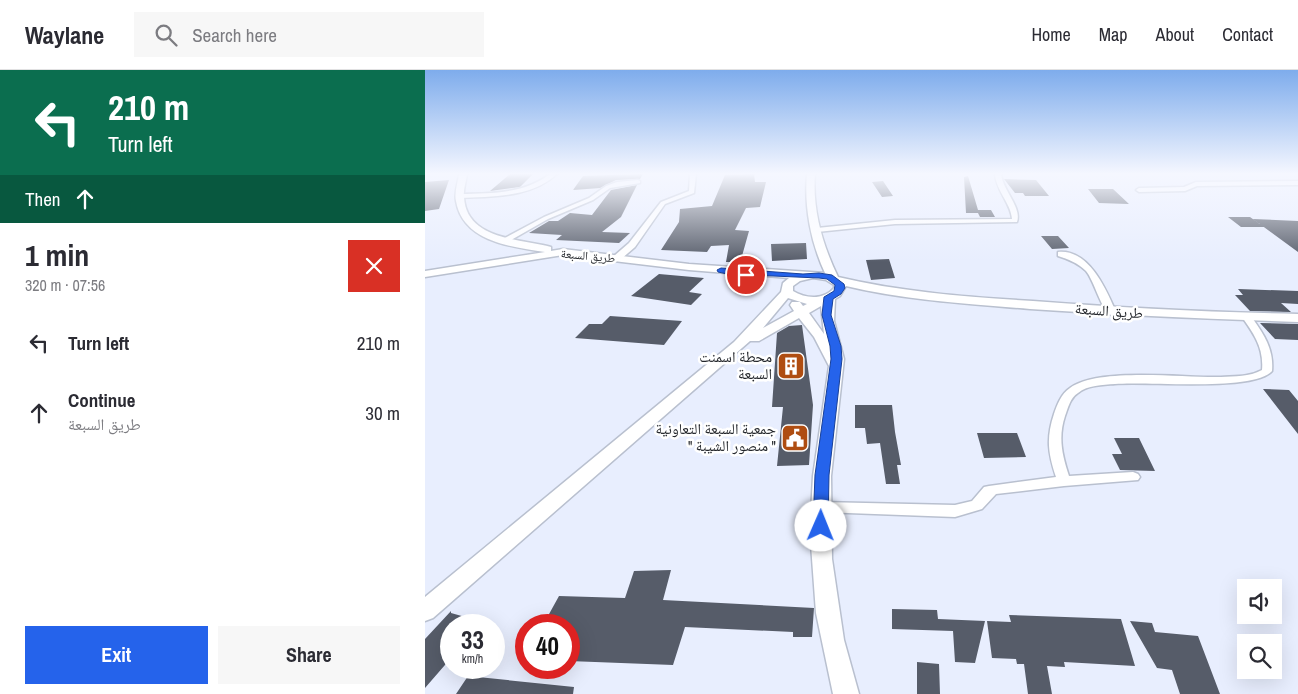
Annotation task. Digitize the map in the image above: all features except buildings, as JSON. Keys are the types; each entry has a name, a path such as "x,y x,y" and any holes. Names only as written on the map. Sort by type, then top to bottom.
{"street":[{"path":"461,203 463,213 472,225 503,241 563,252"},
{"path":"503,241 546,218 581,203"},
{"path":"617,258 632,244 663,203"},
{"path":"739,345 829,297 840,288 822,254 812,203"},
{"path":"817,230 895,222 1015,221 1016,214 1010,203"},
{"name":"طريق السبعة","path":"425,274 563,252 721,270 824,276 859,286 921,295 1111,312 1298,318"},
{"path":"425,612 739,345 769,314 787,291 790,281 805,276 822,254"},
{"path":"1061,254 1075,258 1088,268 1095,278 1111,312"},
{"name":"طريق السبعة","path":"721,270 764,279 804,300 876,294 921,295"},
{"path":"787,291 821,338 836,370"},
{"path":"829,297 827,315 836,346 836,370 822,475 821,562 825,608 846,694"},
{"path":"1065,481 1056,457 1055,429 1063,404 1074,389 1087,383 1116,380 1209,381 1257,378 1267,371 1268,354 1265,342 1247,317"},
{"path":"821,507 955,510 977,505 989,490 1065,481 1133,477"}],"place":[{"name":"محطة اسمنت السبعة","path":"791,366"},
{"name":"جمعية السبعة التعاونية \" منصور الشيبة \"","path":"795,438"}],"route":[{"path":"746,275 721,270 803,276 819,275 835,279 840,284 838,292 829,297 828,301 827,322 836,346 837,359 828,441 822,475 821,526"}]}
